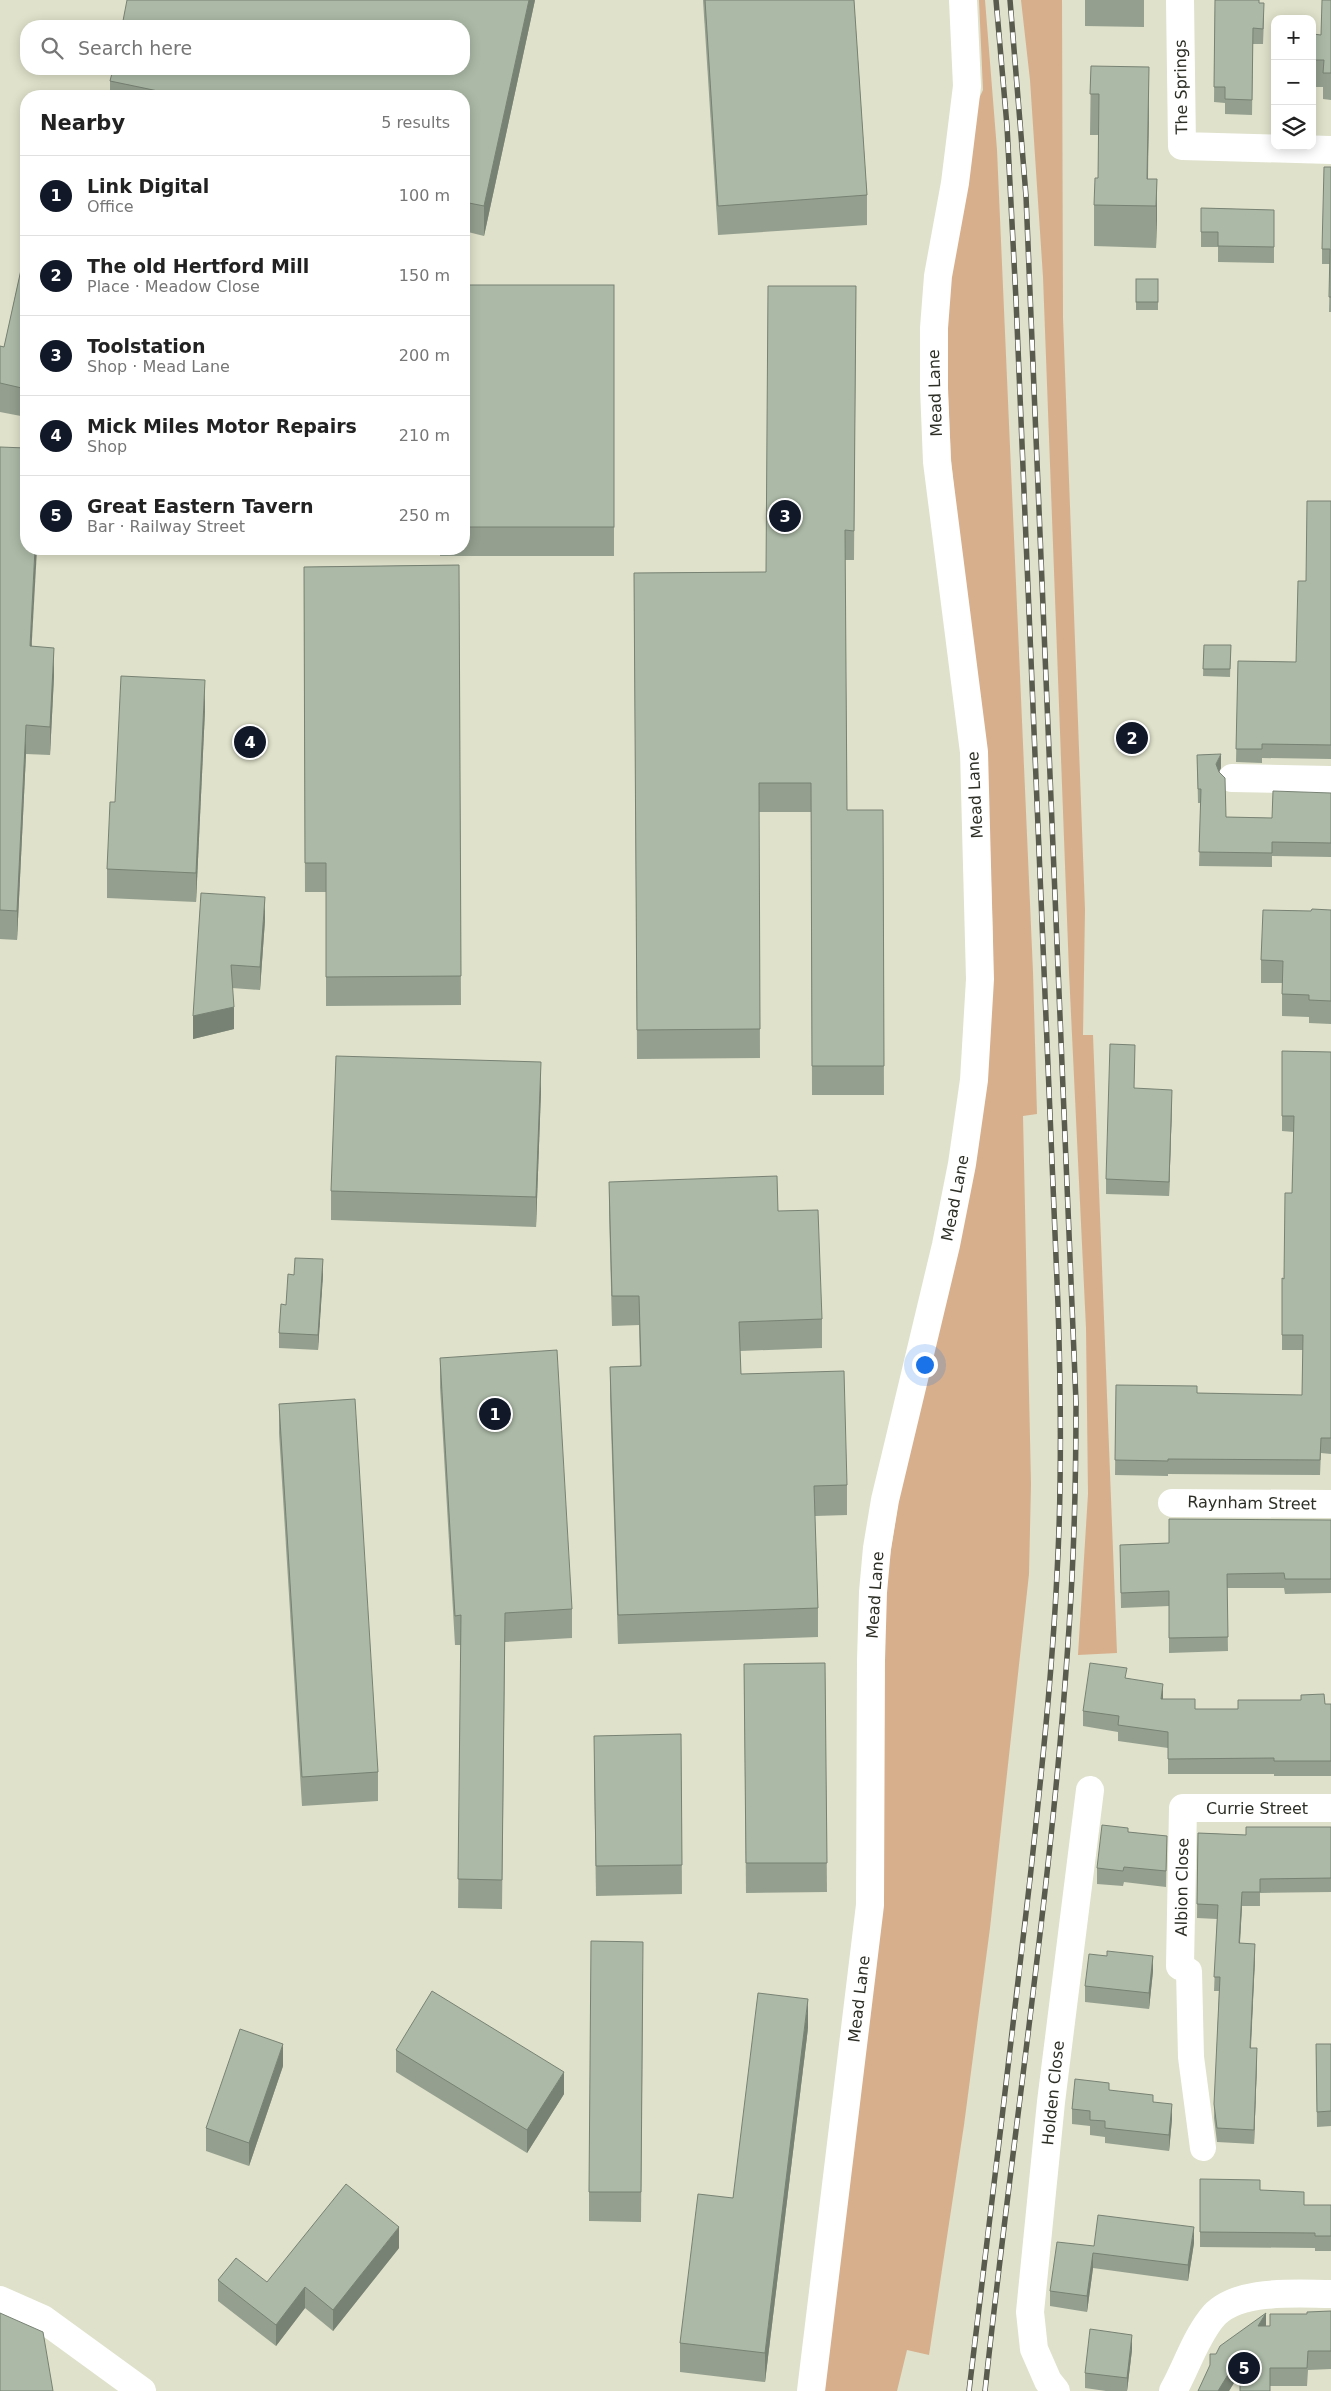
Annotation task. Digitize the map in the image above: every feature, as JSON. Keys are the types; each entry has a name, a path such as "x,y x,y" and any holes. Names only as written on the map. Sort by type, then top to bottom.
{"street":[{"name":"Mead Lane","path":"811,2391 870,1905 871,1660 873,1592 877,1548 885,1500 946,1245 962,1164 974,1080 977,1034 980,980 974,752 950,580 937,462 934,388 934,328 938,276 955,184 967,86 963,0"},
{"name":"The Springs","path":"1180,0 1182,146 1331,150"},
{"path":"1232,778 1331,780"},
{"name":"Raynham Street","path":"1172,1503 1331,1504"},
{"name":"Holden Close","path":"1056,2391 1048,2381 1034,2349 1030,2312 1051,2102 1090,1790"},
{"name":"Currie Street","path":"1184,1808 1331,1808"},
{"name":"Albion Close","path":"1180,1966 1184,1808"},
{"path":"1180,1966 1189,1971 1191,2057 1203,2148"},
{"path":"1173,2391 1199,2338 1212,2318 1222,2308 1241,2299 1264,2296 1331,2294"},
{"path":"0,2300 43,2320 142,2391"}],"shaded area":[{"path":"979,0 985,0 997,150 1033,972 1037,1114 1023,1116 1031,1484 1029,1574 990,1928 964,2125 929,2355 907,2350 897,2391 824,2391 886,1582 898,1504 991,1017 993,939 990,851 951,458 946,356 946,314 975,107 983,90"},
{"path":"1021,0 1062,0 1063,318 1085,910 1083,1035 1093,1035 1117,1653 1078,1655 1088,1494 1086,1328 1069,972 1043,277 1030,80"}],"building":[{"path":"127,0 529,0 484,206 470,203 470,90 153,90 110,81 112,75 470,75 470,20 123,20"},
{"path":"705,0 854,0 867,195 718,206"},
{"path":"1215,0 1259,0 1259,3 1264,3 1263,29 1253,28 1252,100 1225,99 1225,87 1214,87"},
{"path":"1322,0 1331,0 1331,73 1323,73 1324,60 1316,60 1316,34 1321,35"},
{"path":"1091,66 1149,67 1147,179 1157,179 1156,206 1094,205 1095,178 1098,178 1099,94 1090,94"},
{"path":"1324,167 1331,167 1331,297 1329,297 1330,249 1322,249"},
{"path":"1201,208 1274,210 1274,247 1218,246 1218,232 1201,232"},
{"path":"20,274 20,388 0,383 0,346 4,347"},
{"path":"1136,279 1158,279 1158,302 1136,302"},
{"path":"470,285 614,285 614,527 470,527"},
{"path":"768,286 856,286 854,531 845,530 847,810 883,810 884,1066 812,1066 811,783 759,783 760,1029 637,1030 634,573 766,572"},
{"path":"0,447 20,448 20,555 35,555 30,646 54,648 50,727 26,725 17,911 0,910"},
{"path":"1307,501 1331,501 1331,745 1262,744 1262,749 1236,749 1238,661 1296,662 1298,581 1306,581"},
{"path":"459,565 461,976 326,977 326,863 305,863 304,567"},
{"path":"1204,645 1231,645 1230,669 1203,669"},
{"path":"121,676 205,680 196,873 107,869 110,802 115,802"},
{"path":"1221,754 1216,764 1219,772 1225,778 1226,817 1272,818 1273,791 1331,793 1331,843 1272,842 1272,853 1199,852 1201,789 1198,789 1197,755"},
{"path":"201,893 265,897 260,967 231,965 234,1007 193,1016"},
{"path":"1312,909 1331,910 1331,1001 1309,1000 1309,995 1282,994 1283,961 1261,960 1263,910 1311,911"},
{"path":"1110,1044 1135,1045 1134,1088 1172,1090 1169,1182 1106,1179"},
{"path":"1282,1051 1331,1052 1331,1438 1321,1438 1320,1460 1115,1460 1116,1385 1197,1386 1197,1393 1302,1395 1303,1335 1282,1335 1285,1193 1292,1193 1294,1116 1282,1116"},
{"path":"336,1056 541,1062 536,1197 331,1191"},
{"path":"777,1176 778,1211 818,1210 822,1319 739,1322 741,1374 844,1371 847,1485 814,1486 818,1608 618,1615 610,1367 641,1366 639,1296 612,1296 609,1182"},
{"path":"295,1258 323,1259 318,1335 279,1333 281,1304 286,1305 288,1274 294,1275"},
{"path":"557,1350 572,1609 505,1613 502,1880 458,1879 461,1615 455,1616 440,1358"},
{"path":"355,1399 378,1772 302,1777 279,1404"},
{"path":"1169,1519 1331,1520 1331,1579 1285,1579 1284,1573 1227,1574 1228,1637 1169,1638 1169,1591 1121,1593 1120,1545 1169,1543"},
{"path":"825,1663 827,1863 746,1863 744,1664"},
{"path":"1090,1663 1127,1668 1125,1678 1163,1684 1161,1699 1195,1699 1195,1709 1238,1709 1238,1700 1301,1700 1301,1695 1324,1694 1325,1704 1331,1704 1331,1761 1274,1761 1274,1758 1168,1759 1168,1732 1118,1725 1119,1716 1083,1711"},
{"path":"681,1734 682,1865 596,1866 594,1736"},
{"path":"1102,1825 1128,1828 1128,1832 1167,1836 1166,1871 1124,1867 1123,1871 1097,1868"},
{"path":"1246,1827 1331,1827 1331,1878 1260,1879 1260,1892 1242,1892 1239,1943 1255,1944 1250,2048 1257,2048 1254,2130 1217,2128 1214,2104 1220,1977 1214,1977 1218,1905 1197,1904 1198,1833 1246,1835"},
{"path":"591,1941 643,1942 641,2192 589,2192"},
{"path":"1107,1951 1153,1956 1149,1993 1085,1986 1089,1954 1107,1956"},
{"path":"432,1991 564,2072 527,2130 396,2050"},
{"path":"758,1993 808,1999 765,2353 680,2343 698,2194 733,2198"},
{"path":"240,2029 283,2044 249,2143 206,2128"},
{"path":"1316,2044 1331,2044 1331,2111 1317,2112"},
{"path":"1075,2079 1109,2083 1109,2090 1153,2095 1153,2102 1172,2104 1169,2135 1105,2128 1105,2121 1090,2120 1090,2111 1072,2109"},
{"path":"1200,2179 1260,2180 1260,2190 1304,2192 1304,2205 1331,2205 1331,2236 1315,2236 1315,2233 1200,2232"},
{"path":"346,2184 399,2227 333,2310 305,2287 276,2325 218,2280 236,2258 267,2282"},
{"path":"1098,2215 1194,2227 1188,2265 1093,2253 1087,2296 1050,2291 1057,2242 1094,2246"},
{"path":"1331,2311 1331,2351 1308,2351 1307,2368 1270,2368 1270,2391 1240,2391 1240,2355 1218,2391 1198,2391 1210,2365 1210,2354 1216,2354 1220,2346 1266,2313 1258,2326 1270,2326 1270,2314 1307,2314 1307,2312"},
{"path":"0,2313 43,2332 53,2391 0,2391"},
{"path":"1090,2329 1132,2335 1127,2378 1085,2373"}],"railway":[{"path":"969,2391 1023,1943 1042,1765 1055,1612 1060,1473 1058,1305 1016,300 1007,126 996,0"},
{"path":"985,2391 1057,1781 1072,1577 1076,1446 1076,1402 1026,196 1010,0"}],"place":[{"name":"Toolstation","path":"785,516"},
{"name":"The old Hertford Mill","path":"1132,738"},
{"name":"Mick Miles Motor Repairs","path":"250,742"},
{"name":"Link Digital","path":"495,1414"},
{"name":"Great Eastern Tavern","path":"1244,2368"}]}
